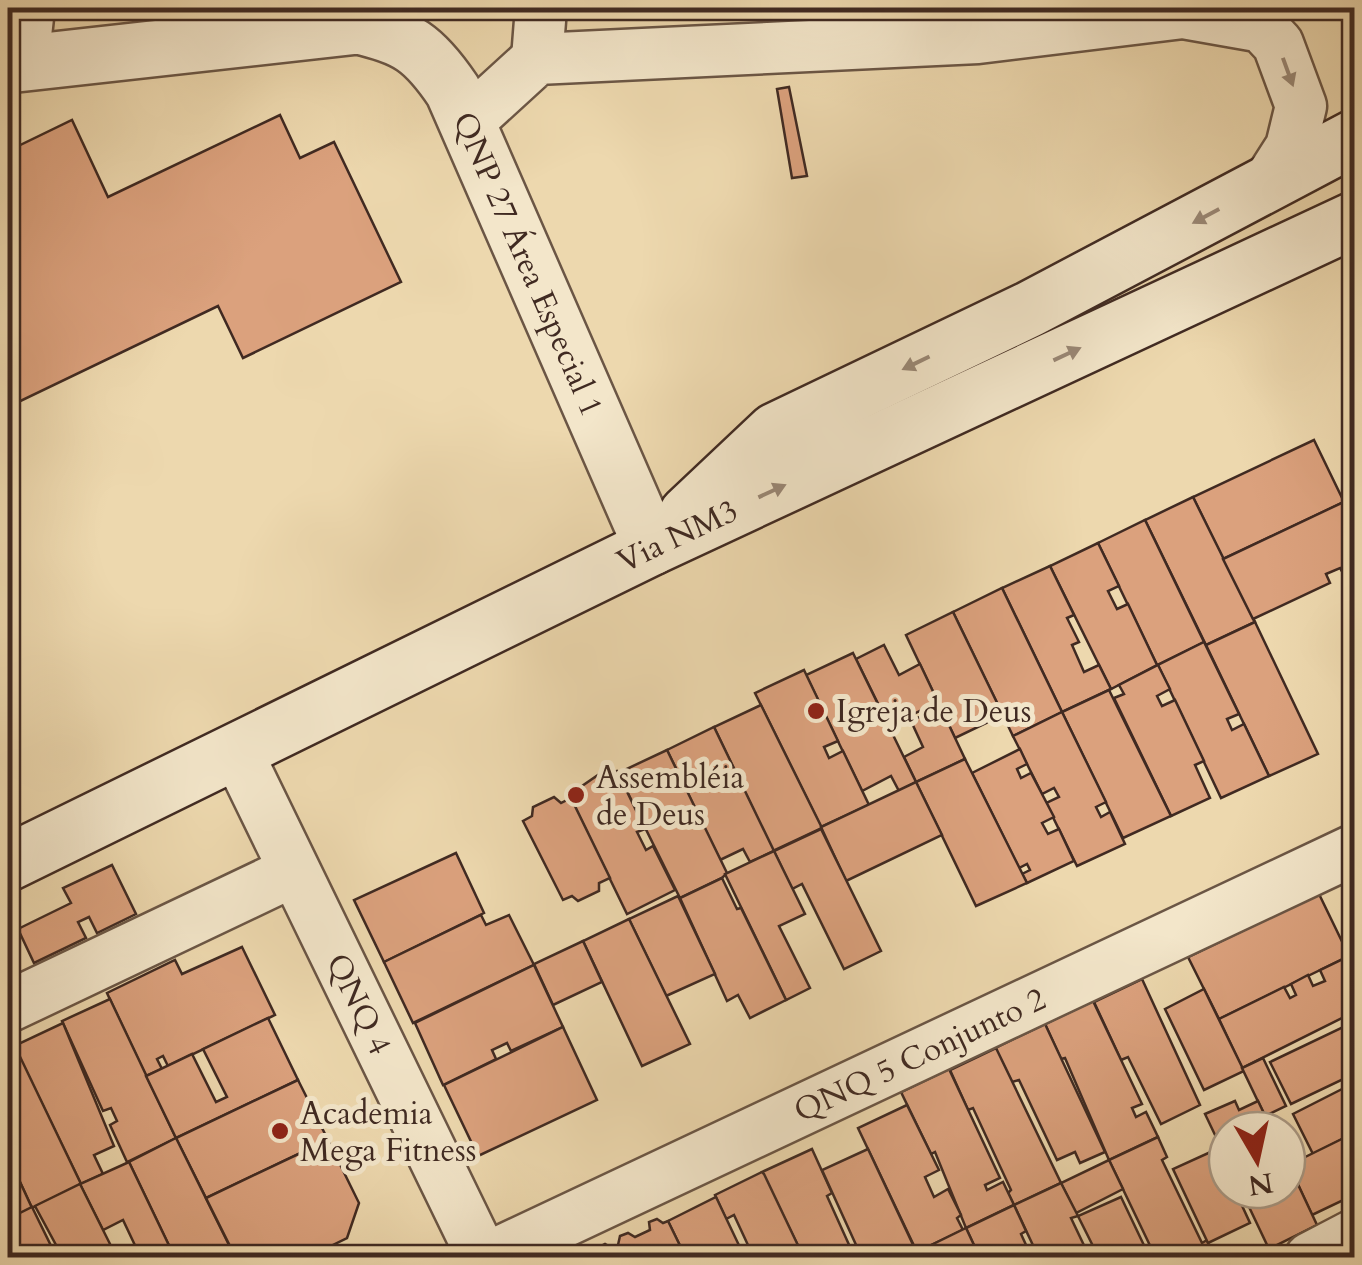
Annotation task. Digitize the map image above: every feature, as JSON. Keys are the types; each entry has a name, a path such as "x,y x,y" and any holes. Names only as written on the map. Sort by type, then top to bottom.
{"main road":[{"name":"QNP 27 Área Especial 1","path":"15,64 358,26 409,40 442,74 467,123 652,547"},
{"path":"652,547 775,432 1030,308 1354,138"},
{"name":"Via NM3","path":"8,863 652,547 1354,220"}],"street":[{"path":"15,64 28,8"},
{"path":"537,58 541,8"},
{"path":"467,123 537,58 979,23 1204,10 1262,27 1278,44 1300,106 1290,146 1268,184"},
{"name":"QNQ 4","path":"237,752 485,1258"},
{"name":"QNQ 5 Conjunto 2","path":"485,1258 1354,852"},
{"path":"8,1007 294,870"}],"building":[{"path":"789,87 807,176 792,178 777,89"},
{"path":"280,115 300,158 334,142 401,282 243,358 218,306 8,407 8,151 72,120 108,197"},
{"path":"1314,440 1344,502 1223,559 1193,497"},
{"path":"1193,497 1255,622 1206,645 1145,520"},
{"path":"1350,499 1354,509 1354,572 1345,577 1340,568 1326,574 1330,583 1253,619 1223,559"},
{"path":"1145,520 1204,642 1157,665 1098,543"},
{"path":"1098,543 1119,586 1108,591 1117,609 1128,604 1157,665 1111,689 1050,566"},
{"path":"1050,566 1074,615 1067,618 1079,642 1072,645 1084,672 1099,665 1111,689 1062,712 1002,588"},
{"path":"1002,588 1062,712 1013,736 953,612"},
{"path":"953,612 1003,715 955,738 906,635"},
{"path":"1255,622 1318,754 1269,776 1206,645"},
{"path":"1204,642 1239,714 1227,719 1232,730 1244,724 1269,776 1221,798 1158,665"},
{"path":"884,645 899,675 920,664 965,759 916,782 904,757 923,747 911,721 930,712 928,707 889,726 856,659"},
{"path":"853,653 916,782 899,791 891,776 862,791 806,675"},
{"path":"1158,665 1170,689 1157,696 1162,706 1175,700 1204,761 1195,765 1210,798 1171,816 1114,698 1124,694 1119,685"},
{"path":"804,670 838,741 824,747 829,758 843,751 869,805 821,827 755,693"},
{"path":"1109,690 1171,816 1123,838 1062,712"},
{"path":"761,705 822,828 773,851 714,727"},
{"path":"1062,712 1106,802 1096,807 1101,817 1110,812 1125,844 1077,866 1046,803 1059,797 1054,788 1042,794 1013,736"},
{"path":"714,727 774,851 750,862 743,849 720,860 667,750"},
{"path":"1020,749 1027,764 1017,769 1021,778 1031,773 1054,817 1042,823 1048,834 1059,829 1074,861 1027,883 1022,874 1030,870 1027,864 1019,868 972,773"},
{"path":"667,750 727,873 680,898 618,773"},
{"path":"965,759 1027,883 976,906 916,782"},
{"path":"617,771 645,829 637,832 646,850 653,846 675,890 627,914 569,795 598,775"},
{"path":"916,782 942,835 846,881 821,827"},
{"path":"554,797 561,803 571,798 610,878 599,883 599,891 578,901 572,896 563,900 523,821 532,816 533,807"},
{"path":"821,829 881,951 844,969 802,884 792,889 774,851"},
{"path":"774,851 805,914 779,926 810,988 786,1000 725,874"},
{"path":"456,853 484,913 384,962 354,900"},
{"path":"112,865 136,914 97,933 89,917 78,922 86,938 34,963 18,929 71,903 63,888"},
{"path":"722,878 786,1000 750,1018 738,995 727,1001 680,898"},
{"path":"1319,894 1349,956 1219,1019 1188,957"},
{"path":"678,896 715,974 666,996 629,919"},
{"path":"481,915 486,925 509,915 534,965 413,1023 384,962"},
{"path":"629,919 690,1044 642,1066 583,941"},
{"path":"583,941 602,982 553,1005 534,964"},
{"path":"242,947 275,1015 168,1066 163,1056 157,1059 162,1069 146,1076 107,993 175,960 182,974"},
{"path":"1349,956 1354,968 1354,1012 1242,1068 1219,1019 1284,987 1290,998 1296,995 1291,984 1308,975 1313,986 1325,981 1320,970"},
{"path":"534,965 563,1027 511,1051 507,1043 492,1050 496,1059 443,1085 415,1023"},
{"path":"1142,979 1200,1105 1161,1124 1128,1057 1121,1060 1094,1002"},
{"path":"1204,989 1244,1071 1204,1090 1165,1009"},
{"path":"110,999 176,1138 127,1162 110,1125 117,1121 111,1108 103,1111 62,1021"},
{"path":"1093,1001 1142,1104 1132,1108 1136,1117 1146,1112 1158,1137 1109,1160 1065,1058 1061,1059 1045,1024"},
{"path":"268,1018 298,1080 176,1138 146,1076 192,1054 216,1102 227,1097 203,1049"},
{"path":"1354,1022 1354,1074 1291,1104 1270,1062"},
{"path":"63,1023 114,1146 94,1155 103,1174 81,1184 14,1046"},
{"path":"1045,1024 1105,1152 1080,1163 1075,1152 1057,1160 1019,1080 1012,1082 995,1048"},
{"path":"563,1027 597,1100 478,1156 444,1085"},
{"path":"12,1040 81,1184 32,1208 8,1156 8,1042"},
{"path":"996,1048 1061,1183 1014,1205 1008,1193 1011,1190 973,1108 968,1110 950,1070"},
{"path":"1263,1058 1286,1106 1262,1110 1242,1068"},
{"path":"949,1069 1000,1178 985,1185 987,1190 1003,1182 1014,1205 966,1228 935,1152 931,1154 901,1092"},
{"path":"298,1080 328,1140 206,1198 176,1138"},
{"path":"1354,1083 1354,1133 1313,1154 1307,1142 1307,1110 1301,1110"},
{"path":"1235,1101 1239,1110 1214,1110"},
{"path":"1258,1101 1262,1110 1239,1110"},
{"path":"907,1105 939,1170 925,1177 934,1197 948,1189 961,1215 957,1218 963,1230 917,1252 858,1128"},
{"path":"1354,1133 1354,1195 1312,1215 1307,1204 1307,1156"},
{"path":"1158,1137 1167,1157 1162,1160 1202,1243 1207,1240 1214,1258 1156,1258 1109,1160"},
{"path":"176,1138 229,1245 200,1258 175,1258 129,1162"},
{"path":"328,1140 359,1203 347,1238 306,1258 236,1258 206,1198"},
{"path":"812,1149 832,1193 827,1196 855,1258 804,1258 762,1172"},
{"path":"868,1149 915,1249 897,1258 862,1258 822,1170"},
{"path":"1207,1154 1207,1210 1244,1210 1250,1223 1208,1243 1173,1169"},
{"path":"8,1156 32,1208 8,1219"},
{"path":"1109,1160 1123,1189 1076,1213 1061,1183"},
{"path":"129,1162 175,1258 141,1258 123,1220 103,1230 80,1184"},
{"path":"762,1172 804,1258 754,1258 734,1215 726,1219 715,1195"},
{"path":"1061,1183 1078,1216 1071,1218 1090,1258 1039,1258 1014,1205"},
{"path":"80,1184 117,1258 57,1258 52,1247 56,1245 35,1206"},
{"path":"716,1197 745,1258 686,1258 668,1221"},
{"path":"1121,1197 1150,1258 1099,1258 1078,1216"},
{"path":"1307,1204 1317,1225 1269,1249 1250,1210 1307,1210"},
{"path":"1014,1205 1026,1231 1021,1234 1032,1258 980,1258 966,1228"},
{"path":"32,1207 55,1254 50,1258 8,1258 8,1219"},
{"path":"668,1221 686,1258 593,1258 597,1248 605,1244 612,1248 618,1245 620,1236 628,1233 635,1237 650,1230 649,1222"},
{"path":"966,1228 980,1258 922,1258 919,1251"}],"place":[{"name":"Igreja de Deus","path":"816,711"},
{"name":"Assembléia de Deus","path":"576,795"},
{"name":"Academia Mega Fitness","path":"280,1131"}]}
